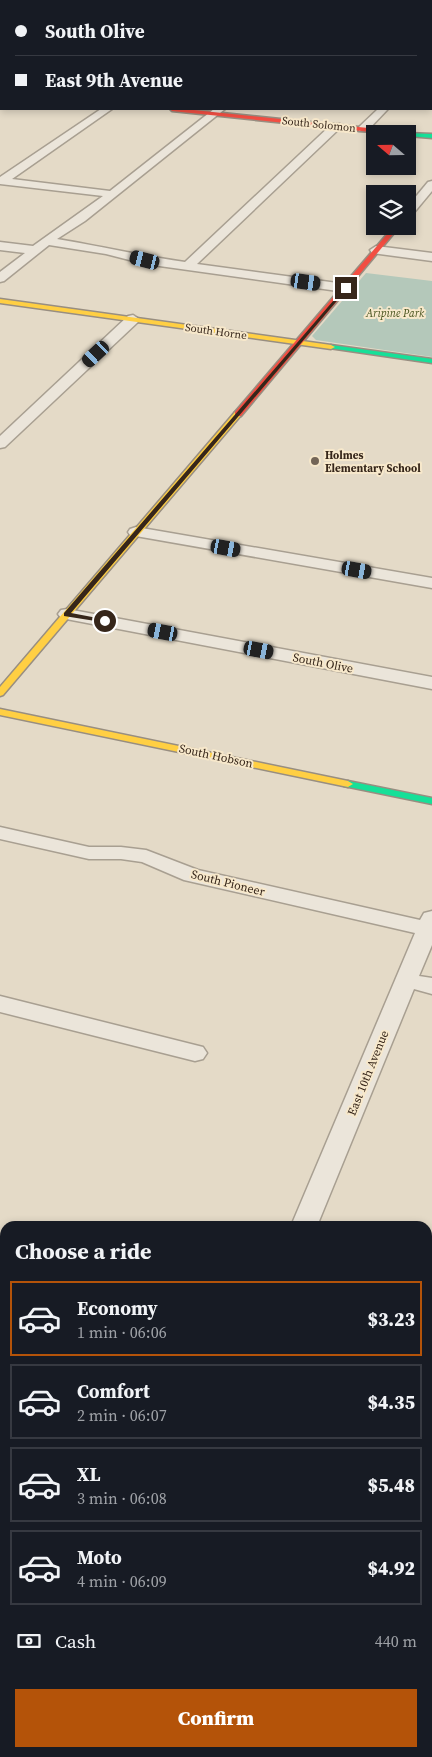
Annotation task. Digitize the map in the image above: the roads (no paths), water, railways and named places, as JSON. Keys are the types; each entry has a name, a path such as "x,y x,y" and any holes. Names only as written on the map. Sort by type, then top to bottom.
{"street":[{"path":"1,181 106,110"},
{"name":"South Solomon","path":"194,110 217,111 366,129"},
{"path":"363,129 383,110"},
{"path":"0,278 46,241 81,219 217,111"},
{"path":"188,266 336,126"},
{"name":"South Solomon","path":"416,135 432,136"},
{"path":"1,181 111,194"},
{"path":"13,192 24,184"},
{"path":"416,204 432,184"},
{"path":"0,693 389,235"},
{"path":"46,241 106,250 145,260 346,288"},
{"path":"0,246 34,250"},
{"path":"376,250 432,257"},
{"name":"South Horne","path":"0,301 432,361"},
{"path":"0,444 133,320"},
{"path":"136,532 432,583"},
{"name":"South Olive","path":"67,614 432,683"},
{"name":"South Hobson","path":"0,712 432,801"},
{"name":"South Pioneer","path":"0,833 89,853 121,853 146,856 191,876 430,924"},
{"name":"East 10th Avenue","path":"306,1221 430,924"},
{"path":"406,980 432,986"},
{"path":"0,1004 195,1053"}],"place":[{"name":"Holmes Elementary School","path":"315,461"}],"park label":[{"name":"Aripine Park","path":"395,313"}]}
